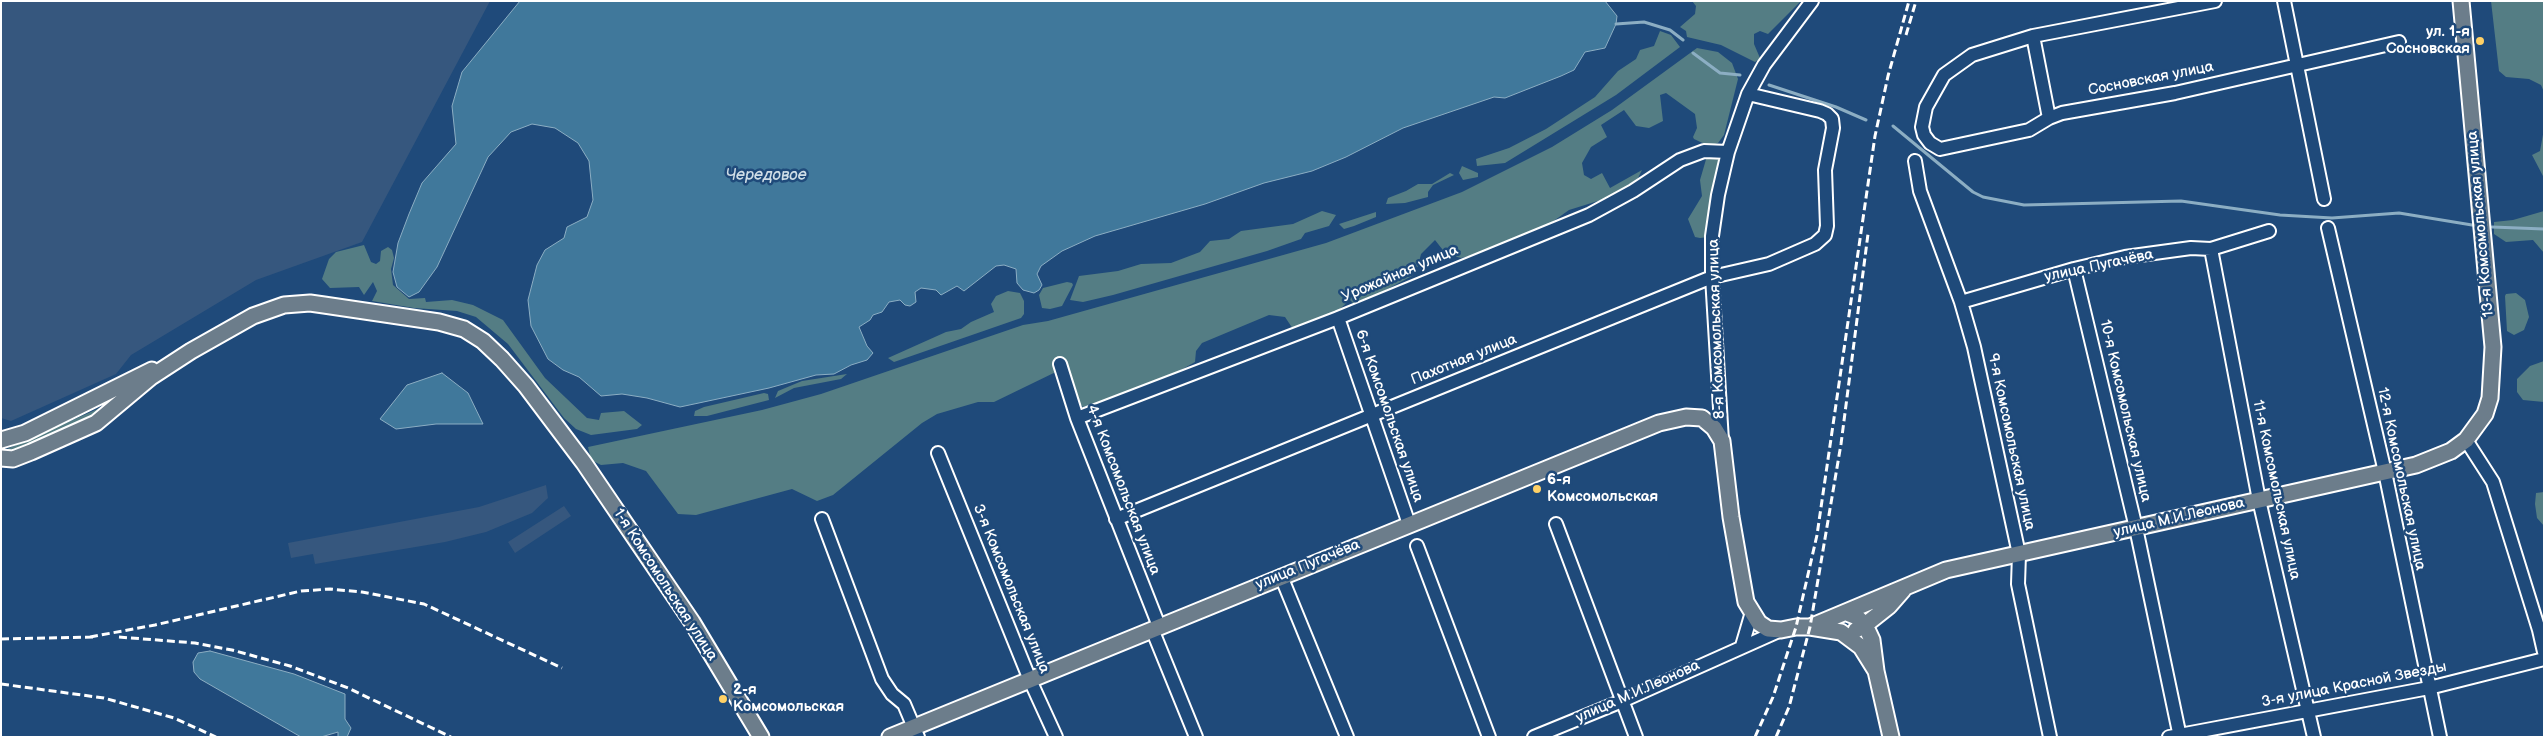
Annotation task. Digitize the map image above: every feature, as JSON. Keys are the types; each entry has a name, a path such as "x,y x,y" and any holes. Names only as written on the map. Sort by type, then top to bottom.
{"main road":[{"name":"13-я Комсомольская улица","path":"2451,451 2466,440 2485,414 2490,398 2492,347 2461,1"},
{"name":"1-я Комсомольская улица","path":"192,351 253,316 284,306 310,303 439,322 464,329 483,341 526,386 633,533 692,622 761,737"},
{"path":"1,440 25,433 192,351"},
{"path":"1,458 14,459 96,423 151,378 192,351"},
{"name":"улица Пугачёва","path":"890,737 916,732 1030,680 1155,628 1659,423 1686,417 1702,418"},
{"path":"1702,418 1714,428 1722,441"},
{"name":"8-я Комсомольская улица","path":"1722,441 1731,517 1746,602 1759,623 1768,629 1781,630"},
{"name":"улица М.И.Леонова","path":"1886,601 1907,586 1946,570 2416,465 2451,451"},
{"path":"1803,627 1886,601"},
{"path":"1752,612 1773,622 1841,632 1865,626 1886,601"},
{"path":"1874,652 1886,601"},
{"path":"1846,612 1857,617 1865,626 1872,640 1876,671 1891,737"},
{"path":"1865,626 1866,645 1876,671"},
{"name":"улица М.И.Леонова","path":"1781,630 1803,627"},
{"path":"1841,632 1860,647 1876,671"}],"street":[{"name":"8-я Комсомольская улица","path":"1722,441 1712,278 1712,236 1728,152 1748,94 1764,65 1812,1"},
{"path":"2049,118 2033,36 2215,1"},
{"path":"2284,1 2324,199"},
{"name":"Сосновская улица","path":"2033,36 1972,55 1944,75 1926,107 1922,127 1930,143 1940,148 2029,130 2049,118 2175,93 2399,42"},
{"name":"Пахотная улица","path":"1116,519 1712,278 1769,264 1800,252 1825,235 1827,198 1825,170 1833,128 1832,119 1820,111 1748,94"},
{"name":"Урожайная улица","path":"1078,418 1338,318 1589,215 1633,191 1680,160 1704,151 1728,152"},
{"name":"9-я Комсомольская улица","path":"1915,161 1920,191 1974,347 2018,554 2018,584 2050,737"},
{"name":"12-я Комсомольская улица","path":"2328,228 2384,472 2440,737"},
{"name":"улица Пугачёва","path":"1960,302 2074,269 2124,257 2191,248 2211,249 2268,231"},
{"name":"11-я Комсомольская улица","path":"2211,249 2259,500 2314,737"},
{"name":"10-я Комсомольская улица","path":"2074,269 2136,528 2176,736"},
{"name":"6-я Комсомольская улица","path":"1338,318 1409,524"},
{"name":"4-я Комсомольская улица","path":"1060,364 1078,418 1196,737"},
{"path":"1702,418 1712,409 1719,397"},
{"path":"2466,440 2493,482 2539,630 2544,652"},
{"name":"3-я Комсомольская улица","path":"938,453 1030,680 1056,737"},
{"path":"822,519 882,679 892,694 904,704 916,732"},
{"path":"1556,524 1636,737"},
{"path":"1417,546 1489,737"},
{"path":"1281,576 1346,737"},
{"path":"1742,646 1752,612"},
{"name":"улица М.И.Леонова","path":"1534,737 1622,701 1781,630"},
{"name":"3-я улица Красной Звезды","path":"2176,736 2429,688 2544,659"}],"shaded area":[{"path":"1,1 490,1 362,242 256,280 131,355 116,374 11,421 1,418"},
{"path":"546,485 548,498 532,513 486,532 445,542 315,564 313,554 291,558 288,543 479,507"},
{"path":"564,506 571,516 515,553 508,542"}],"green space":[{"path":"1692,1 1801,1 1768,34 1760,31 1754,34 1754,44 1760,58 1755,62 1721,45 1687,37 1686,31 1680,27 1695,14 1696,6"},
{"path":"2491,1 2544,1 2544,92 2541,85 2529,79 2506,77 2499,71"},
{"path":"1660,31 1671,35 1680,47 1616,95 1505,163 1477,166 1476,159 1509,148 1546,129 1595,97 1618,71 1636,59 1640,50 1654,46"},
{"path":"1697,48 1718,52 1732,63 1738,79 1724,135 1718,143 1709,146 1694,139 1697,128 1695,114 1666,93 1660,95 1663,121 1649,128 1636,126 1624,110 1601,125 1607,137 1591,147 1582,163 1584,175 1591,179 1602,173 1610,188 1642,170 1638,178 1628,186 1601,200 1569,210 1548,225 1474,255 1461,258 1446,254 1435,240 1421,254 1418,266 1412,276 1365,301 1354,304 1350,300 1333,315 1293,329 1285,317 1269,315 1202,343 1196,351 1195,362 1160,382 1083,407 1077,401 1064,368 994,402 978,402 937,414 922,423 833,495 817,501 792,489 696,515 678,514 646,471 623,463 601,465 591,460 588,447 762,410 821,394 1023,325 1048,321 1326,243 1462,192 1552,147 1612,110"},
{"path":"2544,129 2544,178 2532,155 2540,151"},
{"path":"1720,155 1721,160 1709,237 1695,237 1688,219 1702,196 1700,180 1707,156"},
{"path":"1462,166 1478,173 1478,177 1463,180 1459,173"},
{"path":"1450,173 1454,175 1433,185 1428,192 1428,197 1405,203 1386,204 1388,198 1418,184 1432,184"},
{"path":"1322,211 1336,215 1329,226 1305,233 1301,239 1267,251 1113,295 1083,302 1070,300 1079,276 1118,271 1141,264 1171,263 1200,252 1210,241 1229,239 1241,231 1293,224"},
{"path":"2544,211 2544,253 2533,240 2506,242 2494,234 2494,222 2513,220"},
{"path":"1376,212 1376,217 1354,226 1344,229 1339,224"},
{"path":"364,245 371,262 376,264 380,261 381,251 388,247 392,250 394,258 391,269 393,285 409,299 425,298 426,302 452,300 473,305 503,320 545,378 587,418 599,420 601,413 624,411 642,425 637,429 591,435 576,429 564,418 508,344 476,317 457,311 414,308 372,301 377,291 373,282 364,295 359,287 330,288 322,279 329,259 336,252"},
{"path":"1067,282 1073,285 1062,306 1050,309 1042,308 1039,295 1043,288"},
{"path":"1008,291 1020,293 1024,301 1024,314 1021,318 894,362 888,358 946,332 961,329 971,322 994,312 991,304 996,296"},
{"path":"2516,293 2525,300 2529,317 2524,330 2514,335 2507,331 2505,296 2506,294"},
{"path":"2544,361 2544,402 2523,400 2517,392 2517,379 2530,366"},
{"path":"847,374 841,379 794,388 775,398 778,391 802,381"},
{"path":"764,393 768,394 769,400 707,416 694,416 695,411 704,407"},
{"path":"111,403 114,406 38,443 5,452 7,449"},
{"path":"2544,492 2544,526 2537,518 2535,504 2536,493"}],"water":[{"name":"Чередовое","path":"520,1 1605,1 1617,16 1616,24 1605,48 1585,52 1574,70 1561,76 1505,98 1494,97 1403,128 1346,157 1312,171 1264,183 1205,204 1095,236 1062,251 1041,266 1037,274 1042,285 1034,293 1023,290 1017,283 1016,269 1004,265 996,266 964,291 957,286 941,295 936,290 921,288 915,292 916,302 910,306 905,305 900,300 889,302 882,312 873,315 870,320 859,327 867,346 873,353 867,360 851,365 834,374 816,375 769,388 680,407 647,398 622,394 601,396 579,377 563,370 548,359 531,326 528,300 537,265 545,250 564,238 567,227 587,217 593,200 589,161 578,143 555,128 532,124 511,132 488,157 437,267 419,292 409,297 397,287 393,272 398,243 409,214 422,183 456,144 452,106 462,72"},
{"path":"442,373 468,393 483,424 436,424 396,429 380,419 407,385"},
{"path":"210,651 294,674 345,694 345,719 351,728 347,737 338,737 338,732 321,737 301,737 200,679 194,672 193,662 198,653"}],"waterway":[{"path":"1616,24 1644,22 1670,30 1683,40"},
{"path":"1693,53 1720,73 1740,75"},
{"path":"1769,85 1836,107 1866,120"},
{"path":"1893,126 1973,192 1983,197 2024,205 2181,201 2280,215 2332,218 2399,213 2472,225"},
{"path":"2492,227 2544,229"}],"railway":[{"path":"1755,737 1773,697 1796,627 1817,535 1875,136 1888,76 1909,1"},
{"path":"1906,35 1916,1"},
{"path":"1776,737 1789,707 1810,627 1841,444 1868,234"},
{"path":"90,637 155,625 301,591 330,589 362,592 424,604 562,668"},
{"path":"1,639 96,637"},
{"path":"119,637 195,643 232,650 290,666 348,688 451,737"},
{"path":"1,684 104,698 174,718 216,737"}],"place":[{"name":"ул. 1-я Сосновская","path":"2480,41"},
{"name":"6-я Комсомольская","path":"1537,489"},
{"name":"2-я Комсомольская","path":"723,699"}]}
